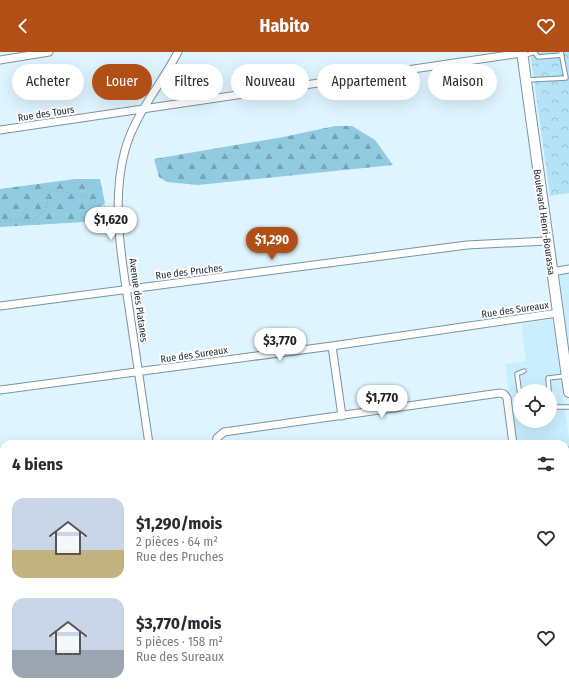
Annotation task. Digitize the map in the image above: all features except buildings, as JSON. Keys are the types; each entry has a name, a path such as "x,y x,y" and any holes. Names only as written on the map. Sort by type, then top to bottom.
{"main road":[{"name":"Boulevard Henri-Bourassa","path":"523,54 547,241 566,358 569,392"}],"street":[{"path":"0,60 47,52"},
{"name":"Avenue des Platanes","path":"148,440 126,290 118,225 118,202 120,177 125,150 134,127 178,52"},
{"name":"Rue des Tours","path":"0,130 523,54"},
{"name":"Rue des Pruches","path":"0,306 467,245 547,241"},
{"path":"552,272 569,269"},
{"name":"Rue des Sureaux","path":"0,390 332,346 558,313"},
{"path":"332,346 342,416"},
{"path":"217,440 224,432 500,393 504,394 507,398 512,440"}],"lane":[{"path":"523,54 535,53 538,57 561,53 566,78 526,80"},
{"path":"518,384 517,374 524,372"},
{"path":"548,384 548,378 567,376"},
{"path":"557,407 569,407"}],"path":[{"path":"0,222 18,220 33,222 37,216 46,210 50,189"},
{"path":"18,220 29,204 50,189 80,195 108,208"}],"shaded area":[{"path":"569,273 569,345 559,274"},
{"path":"552,319 569,440 515,440 514,428 557,428 557,384 513,384 513,422 505,364 526,361 521,324"}],"green space":[{"path":"530,52 569,52 569,193 550,196"},
{"path":"335,126 352,126 375,140 393,165 198,185 167,182 159,177 154,159 283,137"},
{"path":"75,179 100,179 105,203 84,222 0,227 0,189"}]}
